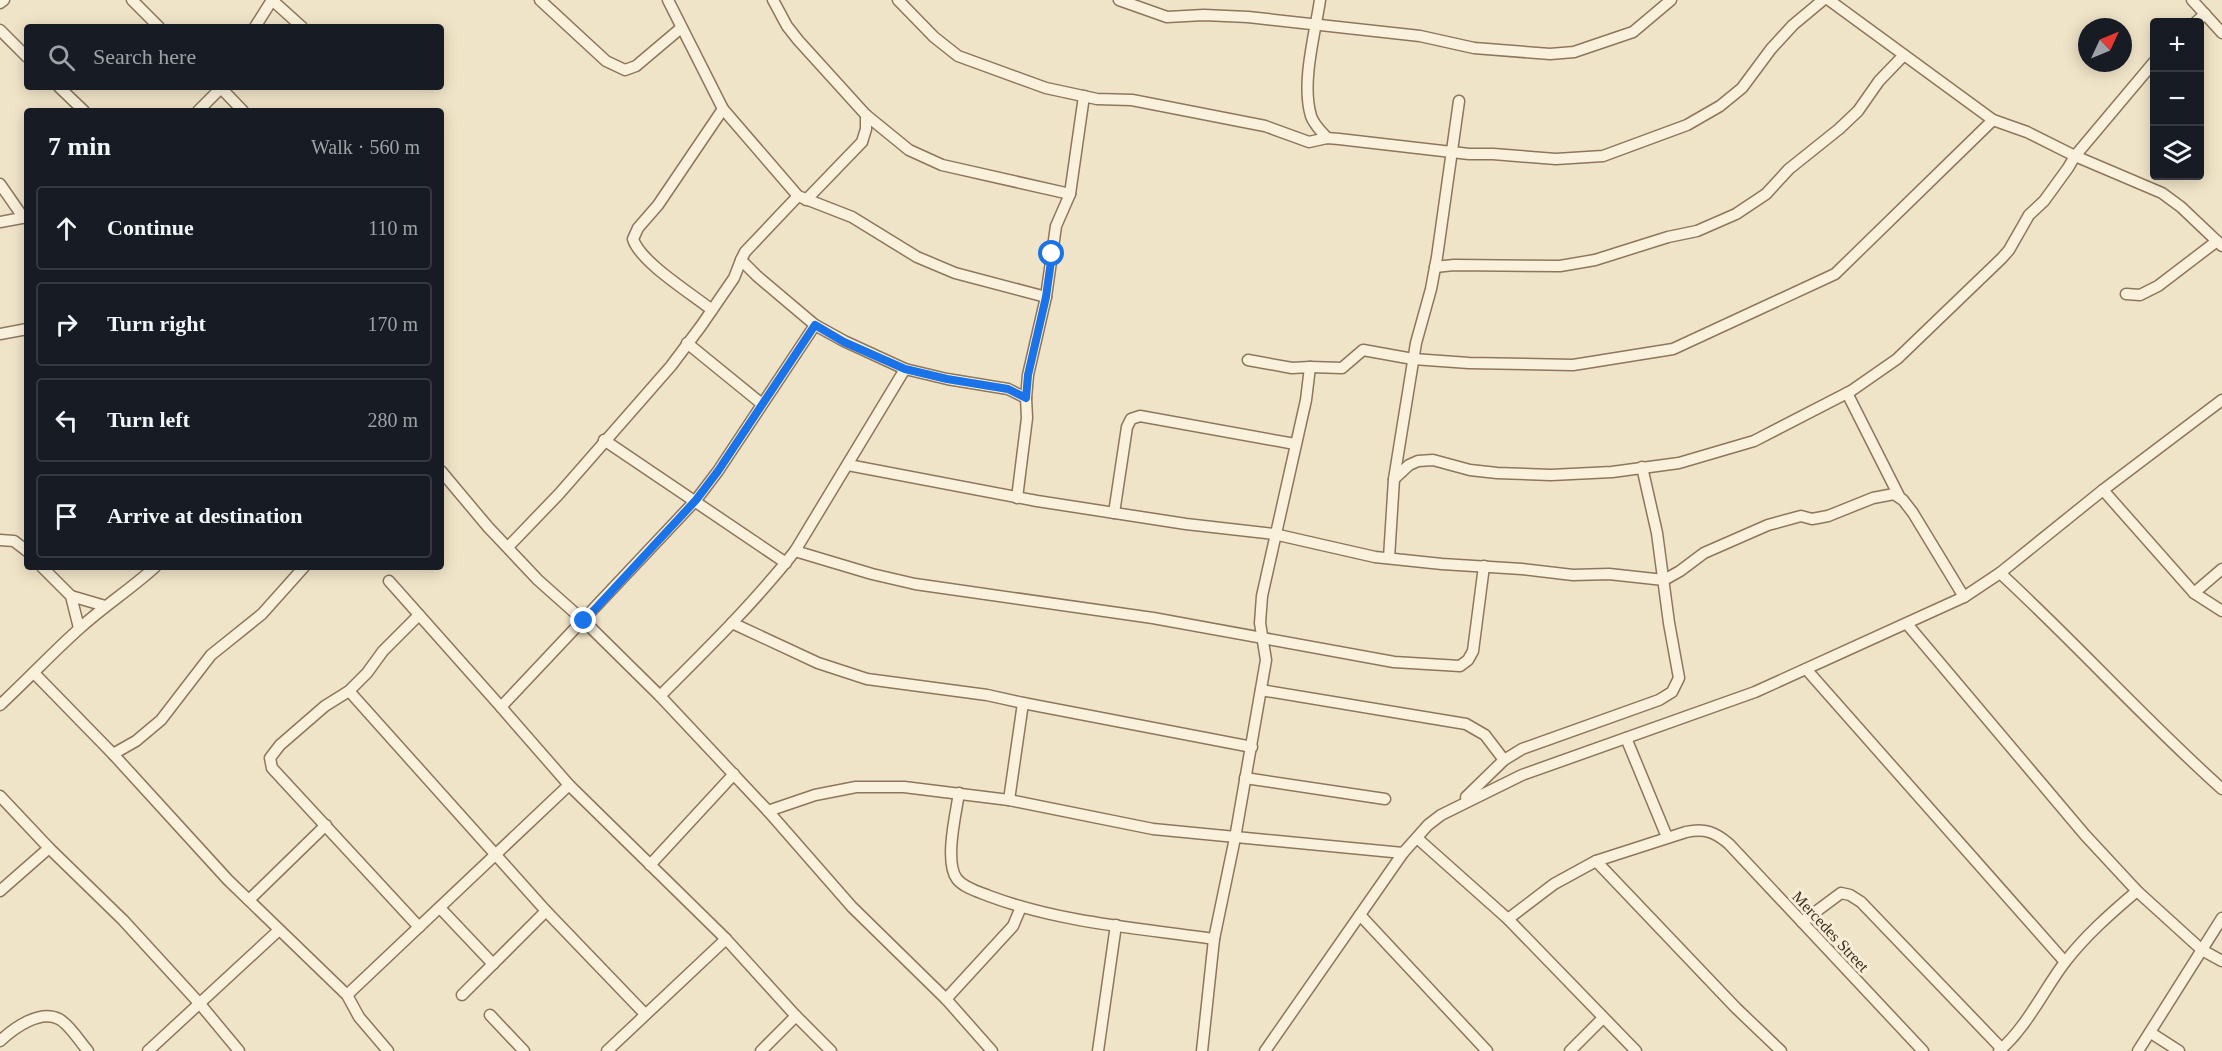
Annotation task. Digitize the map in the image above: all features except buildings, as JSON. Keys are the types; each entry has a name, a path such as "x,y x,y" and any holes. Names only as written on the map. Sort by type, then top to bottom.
{"street":[{"path":"0,3 4,0"},
{"path":"132,0 156,24"},
{"path":"257,24 272,0 299,24"},
{"path":"540,0 606,61 625,70 636,66 681,28"},
{"path":"668,0 723,109 802,198 852,217 917,257 955,273 1046,297"},
{"path":"773,0 775,7 798,40 866,115 909,150 942,165 1070,194"},
{"path":"898,0 934,37 958,56 1046,88 1097,99 1125,99 1265,126 1309,142 1327,138 1453,153 1493,153 1556,159 1604,156 1687,125 1713,111 1742,88 1771,49 1793,25 1822,0"},
{"path":"1119,0 1167,17 1224,16 1420,36 1474,48 1550,54 1574,52 1633,32 1666,1"},
{"path":"1320,0 1309,69 1308,100 1311,116 1327,138"},
{"path":"1829,0 1994,120 2027,132 2074,156 2162,192 2220,243 2140,296 2126,294"},
{"path":"2192,0 2222,33"},
{"path":"2200,18 2205,14"},
{"path":"0,30 24,54"},
{"path":"1435,267 1454,265 1560,266 1595,260 1668,237 1697,231 1736,214 1766,194 1789,169 1839,129 1858,111 1880,81 1904,55"},
{"path":"1394,479 1409,465 1433,459 1470,470 1551,475 1612,472 1679,463 1754,441 1847,393 1898,359 2002,258 2029,215 2044,201 2074,156 2150,67"},
{"path":"62,90 81,108"},
{"path":"201,108 217,90"},
{"path":"223,90 240,108"},
{"path":"1017,498 1028,418 1026,398 1028,375 1046,297 1056,226 1070,194 1084,96"},
{"path":"1389,558 1394,479 1413,358 1435,267 1459,101"},
{"path":"712,310 657,268 635,245 633,239 638,228 658,205 723,109"},
{"path":"508,547 559,494 671,366 734,278 745,252 862,142 866,129 866,115"},
{"path":"1248,360 1292,368 1342,368 1363,350 1413,358 1469,363 1573,365 1673,349 1834,274 1994,120"},
{"path":"0,184 24,216"},
{"path":"0,222 24,217"},
{"path":"741,260 756,276 815,325 844,342 905,369 947,379 1008,389 1026,398"},
{"path":"501,707 696,500 718,471 815,325"},
{"path":"0,334 24,330"},
{"path":"687,343 762,404"},
{"path":"1202,1051 1214,939 1252,747 1266,660 1260,610 1274,534 1306,400 1310,367"},
{"path":"660,696 732,623 795,551 905,369"},
{"path":"1847,393 1899,496 1913,513 1964,597"},
{"path":"1265,1051 1403,853 1441,815 1522,775 1755,692 1964,597 2000,573 2103,490 2222,400"},
{"path":"1114,513 1127,427 1131,419 1140,416 1295,444"},
{"path":"604,440 786,562"},
{"path":"848,465 1017,498 1186,524 1274,534 1375,557 1573,575 1609,574 1664,580 1704,553 1774,523 1801,516 1812,519 1828,516 1873,498 1889,494 1899,496"},
{"path":"1455,808 1503,760 1522,749 1651,703 1672,692 1679,678 1657,534 1642,467"},
{"path":"444,475 538,580 584,621 660,696 768,811 852,907 946,999 992,1051"},
{"path":"2103,490 2194,593 2222,611"},
{"path":"0,540 14,541 24,549"},
{"path":"795,551 915,584 1153,618 1394,662 1460,666 1468,660 1473,651 1484,566"},
{"path":"2194,593 2222,569"},
{"path":"45,570 71,596 105,606"},
{"path":"0,705 79,628 152,570"},
{"path":"112,754 136,741 161,720 211,655 262,614 301,570"},
{"path":"2000,573 2034,604 2133,705 2222,789"},
{"path":"389,581 570,785 726,939 831,1051"},
{"path":"71,596 79,628"},
{"path":"419,615 383,651 368,673 349,691 325,706 280,745 270,758 272,768 419,927"},
{"path":"732,623 818,663 867,679 987,695 1252,747"},
{"path":"1907,624 2078,826 2137,891 2202,950 2222,961"},
{"path":"1806,669 2065,962"},
{"path":"34,674 249,900 347,995 359,1017 388,1051"},
{"path":"1261,690 1466,724 1485,735 1503,760"},
{"path":"349,691 546,911 645,1014"},
{"path":"1009,800 1023,703"},
{"path":"1508,919 1554,884 1596,861 1666,837 1626,738"},
{"path":"650,865 734,774"},
{"path":"1245,778 1385,799"},
{"path":"347,995 570,785"},
{"path":"768,811 814,795 856,787 904,787 1009,800 1153,829 1403,853"},
{"path":"959,793 952,851 953,867 956,879 966,886 1021,908 1069,918 1214,939"},
{"path":"0,796 49,848 123,920 200,1004 239,1051"},
{"path":"249,900 326,825"},
{"name":"Mercedes Street","path":"1666,837 1700,829 1715,832 1729,844 1923,1051"},
{"path":"1417,838 1508,919 1636,1051"},
{"path":"0,891 49,848"},
{"path":"1596,861 1736,1008 1781,1051"},
{"path":"1802,922 1841,893 1850,895 1861,902 2001,1050 2018,1030 2065,962 2097,925 2137,891"},
{"path":"440,908 493,964"},
{"path":"946,999 1013,926 1021,908"},
{"path":"462,995 546,911"},
{"path":"1359,915 1487,1051"},
{"path":"2138,1051 2151,1034 2222,918"},
{"path":"1098,1051 1116,925"},
{"path":"148,1051 279,930"},
{"path":"607,1051 726,939"},
{"path":"0,1041 20,1026 35,1019 51,1016 61,1020 88,1051"},
{"path":"490,1016 524,1051"},
{"path":"760,1051 796,1016"},
{"path":"1570,1051 1603,1018"},
{"path":"2151,1034 2179,1051"},
{"path":"1469,1051 1479,1042"}],"route":[{"path":"584,621 696,500 718,471 815,325 844,342 905,369 947,379 1008,389 1026,398 1028,375 1046,297 1052,254"}]}
